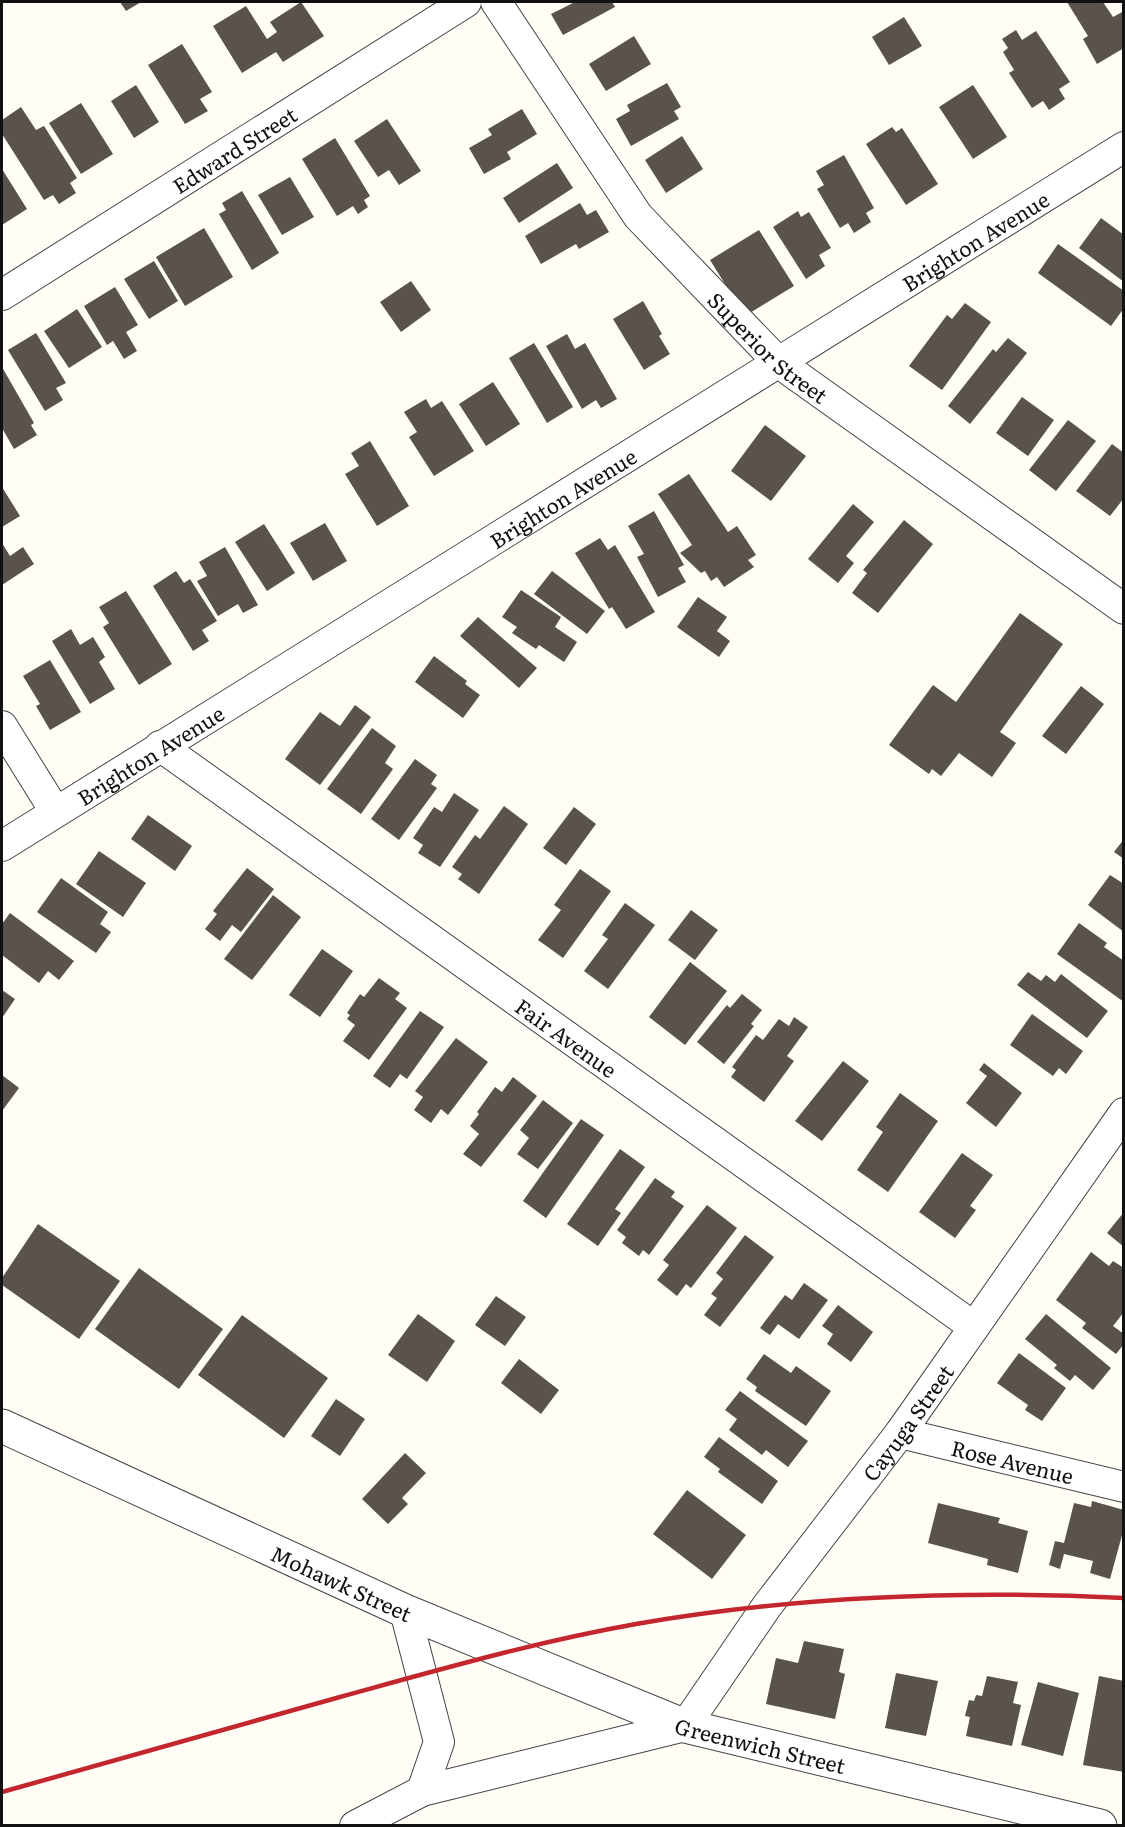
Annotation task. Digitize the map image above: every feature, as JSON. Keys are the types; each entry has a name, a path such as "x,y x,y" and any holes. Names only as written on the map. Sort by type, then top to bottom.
{"street":[{"name":"Edward Street","path":"2,295 466,2"},
{"name":"Superior Street","path":"496,2 638,216 779,363 1124,609"},
{"name":"Brighton Avenue","path":"2,846 1124,147"},
{"path":"2,726 55,811"},
{"name":"Fair Avenue","path":"160,747 974,1327"},
{"name":"Cayuga Street","path":"685,1726 767,1606 900,1433 1124,1113"},
{"name":"Mohawk Street","path":"2,1426 405,1611 685,1726"},
{"name":"Rose Avenue","path":"900,1433 1124,1487"},
{"path":"405,1611 439,1743 422,1791"},
{"name":"Greenwich Street","path":"355,1826 422,1791 685,1726 1100,1826"}],"building":[{"path":"120,2 141,2 126,11"},
{"path":"301,2 324,36 283,62 276,52 242,73 213,26 246,6 267,39 277,32 270,22"},
{"path":"575,2 612,2 615,7 563,35 551,14"},
{"path":"1067,2 1103,2 1113,17 1124,11 1124,48 1097,64 1083,39 1088,36"},
{"path":"904,17 922,46 889,65 872,37"},
{"path":"1016,30 1022,40 1036,31 1070,82 1059,89 1065,99 1049,110 1043,101 1032,108 1009,73 1014,70 1003,52 1008,48 1002,39"},
{"path":"634,36 651,64 606,91 589,64"},
{"path":"182,44 212,92 200,99 208,111 185,124 148,65"},
{"path":"667,83 681,107 674,111 679,119 631,146 616,119 630,111 627,105"},
{"path":"136,85 159,122 134,138 111,101"},
{"path":"973,85 1007,137 973,159 939,107"},
{"path":"81,103 113,154 81,174 49,123"},
{"path":"21,107 36,130 44,126 77,178 70,183 76,193 59,204 53,195 44,200 2,134 2,120"},
{"path":"522,109 537,134 507,152 511,159 484,174 469,148 492,135 488,129"},
{"path":"387,119 421,171 399,185 389,170 378,177 354,141"},
{"path":"892,127 896,132 902,128 938,184 906,205 866,144"},
{"path":"682,136 703,169 666,193 645,160"},
{"path":"335,138 370,196 364,200 368,207 358,214 353,206 337,216 302,159"},
{"path":"844,155 874,208 866,213 871,222 854,233 848,223 840,228 817,189 824,185 816,171"},
{"path":"557,163 573,188 519,223 503,198"},
{"path":"2,169 27,209 2,225"},
{"path":"290,177 314,217 282,235 258,195"},
{"path":"242,191 279,253 252,270 219,214 226,210 222,203"},
{"path":"580,203 587,215 596,210 609,232 579,249 576,244 541,264 525,236"},
{"path":"798,211 801,217 809,212 831,248 819,255 825,266 806,279 773,227"},
{"path":"1101,218 1124,235 1124,282 1079,248"},
{"path":"204,228 233,277 185,306 156,257"},
{"path":"759,230 794,286 745,316 710,260"},
{"path":"1058,244 1124,291 1124,308 1111,326 1038,273"},
{"path":"154,261 178,301 149,319 124,279"},
{"path":"411,281 431,310 401,332 380,302"},
{"path":"115,287 138,325 126,332 137,351 124,359 113,341 107,345 84,306"},
{"path":"643,301 662,334 659,336 670,354 644,370 613,319"},
{"path":"965,303 991,322 942,390 909,366 947,315 952,319"},
{"path":"77,309 102,347 69,368 44,331"},
{"path":"36,333 66,383 56,388 63,400 45,411 8,350"},
{"path":"567,334 575,349 585,343 617,399 601,408 596,400 582,409 546,346"},
{"path":"1008,338 1027,353 970,424 948,406 993,349 996,352"},
{"path":"534,343 573,407 547,423 509,358"},
{"path":"2,367 34,423 31,425 37,435 14,449 2,428"},
{"path":"493,382 520,424 486,446 459,404"},
{"path":"1022,397 1054,420 1028,456 996,433"},
{"path":"426,399 431,408 442,401 474,451 434,476 409,437 417,432 404,412"},
{"path":"1068,420 1096,441 1056,491 1029,470"},
{"path":"765,425 806,456 771,501 731,471"},
{"path":"370,441 409,506 377,526 345,474 359,466 351,453"},
{"path":"1112,444 1124,453 1124,498 1110,516 1076,491"},
{"path":"689,474 728,532 737,526 756,555 748,560 754,567 724,587 717,577 711,581 705,571 701,573 680,553 692,545 658,494"},
{"path":"2,487 20,516 2,527"},
{"path":"853,504 874,522 846,556 854,563 838,583 808,559"},
{"path":"654,511 684,565 678,568 686,582 658,597 637,557 644,554 628,526"},
{"path":"904,520 933,544 878,613 852,593 867,573 863,570"},
{"path":"325,523 347,561 313,581 290,543"},
{"path":"264,524 295,573 267,591 235,542"},
{"path":"600,538 608,550 615,545 655,612 626,629 612,607 609,609 575,553"},
{"path":"2,543 10,556 23,547 34,564 2,585"},
{"path":"225,547 258,605 243,613 238,604 218,616 197,581 207,576 199,562"},
{"path":"176,571 184,583 190,579 217,621 202,630 209,641 193,651 153,586"},
{"path":"552,571 605,611 587,634 534,594"},
{"path":"521,590 561,617 555,627 577,642 564,662 539,645 536,649 512,633 517,627 502,617"},
{"path":"126,591 172,664 139,685 103,627 109,623 99,607"},
{"path":"698,597 727,617 717,631 730,641 719,657 677,627"},
{"path":"1020,613 1063,644 1000,732 1016,743 992,777 959,753 941,776 932,769 929,774 889,745 933,685 956,702"},
{"path":"478,617 537,668 519,688 460,636"},
{"path":"71,629 80,645 93,637 105,657 99,662 115,689 90,704 52,641"},
{"path":"434,656 467,681 465,684 480,695 463,718 415,682"},
{"path":"50,660 81,712 50,730 36,706 40,704 23,676"},
{"path":"1081,686 1104,704 1066,754 1042,736"},
{"path":"355,705 371,717 320,785 285,759 320,712 340,726"},
{"path":"372,728 396,746 385,763 393,769 361,814 327,789"},
{"path":"415,759 437,775 431,784 437,788 399,840 371,819"},
{"path":"454,793 479,810 440,867 418,853 423,845 413,838 434,807 442,812"},
{"path":"504,806 528,824 479,894 458,879 462,874 452,867 475,835 480,839"},
{"path":"574,807 596,824 566,865 543,848"},
{"path":"148,815 192,846 175,871 131,839"},
{"path":"1124,839 1124,859 1114,852"},
{"path":"99,851 146,883 123,917 76,884"},
{"path":"247,868 274,889 241,932 232,925 220,941 205,929 217,914 213,911"},
{"path":"580,869 611,891 563,958 538,940 561,910 554,905"},
{"path":"1110,875 1124,884 1124,932 1088,905"},
{"path":"61,878 108,912 100,924 111,932 96,953 37,912"},
{"path":"273,895 301,917 252,980 224,959"},
{"path":"625,903 655,925 608,989 584,971 608,939 602,935"},
{"path":"691,910 718,930 695,960 668,940"},
{"path":"10,913 74,961 59,980 48,971 39,983 2,955 2,924"},
{"path":"1079,923 1107,943 1104,947 1124,961 1124,1002 1057,954"},
{"path":"322,949 353,971 320,1017 289,995"},
{"path":"690,962 727,991 685,1045 649,1017"},
{"path":"1028,972 1041,981 1046,975 1055,982 1061,974 1108,1011 1087,1038 1017,985"},
{"path":"379,978 400,993 395,999 407,1008 369,1060 343,1041 355,1025 347,1019 350,1015 347,1013 360,994 364,997"},
{"path":"2,990 15,999 2,1018"},
{"path":"742,994 762,1010 751,1024 754,1026 724,1064 697,1042 727,1005 730,1008"},
{"path":"420,1011 444,1027 407,1079 400,1074 390,1088 373,1076"},
{"path":"1032,1014 1083,1051 1066,1074 1059,1068 1053,1076 1010,1045"},
{"path":"794,1017 808,1027 787,1056 794,1061 764,1102 731,1077 736,1070 732,1067 756,1035 763,1040 779,1019 789,1026"},
{"path":"456,1038 488,1062 448,1115 441,1109 431,1123 414,1110 423,1097 415,1091"},
{"path":"843,1061 869,1081 822,1141 795,1121"},
{"path":"984,1063 1022,1093 996,1127 966,1103 987,1076 979,1070"},
{"path":"2,1075 19,1088 2,1111"},
{"path":"513,1077 537,1096 481,1167 463,1154 479,1134 470,1126 495,1087 502,1092"},
{"path":"900,1093 938,1121 888,1192 857,1170 883,1132 876,1127"},
{"path":"543,1100 573,1123 538,1169 517,1154 529,1138 520,1130"},
{"path":"581,1119 604,1135 546,1218 523,1201"},
{"path":"620,1149 645,1167 615,1209 621,1213 598,1246 567,1224"},
{"path":"962,1153 993,1175 970,1206 976,1210 955,1238 919,1212"},
{"path":"655,1178 675,1192 671,1197 684,1206 649,1255 643,1250 639,1256 622,1243 626,1237 617,1230"},
{"path":"707,1205 737,1228 691,1288 686,1284 677,1296 657,1280 669,1265 663,1260"},
{"path":"1124,1212 1124,1247 1107,1233"},
{"path":"38,1224 120,1281 79,1339 2,1285 2,1278"},
{"path":"745,1235 774,1257 720,1327 704,1315 717,1298 711,1294 723,1279 716,1273"},
{"path":"1091,1252 1109,1266 1113,1261 1124,1268 1124,1312 1113,1326 1124,1334 1124,1344 1116,1354 1082,1328 1086,1323 1056,1300"},
{"path":"139,1268 223,1329 179,1389 95,1329"},
{"path":"804,1283 828,1300 799,1339 778,1324 770,1335 760,1328 785,1295 792,1300"},
{"path":"496,1296 526,1317 505,1346 475,1325"},
{"path":"838,1305 873,1332 851,1362 827,1344 833,1334 822,1326"},
{"path":"418,1314 455,1341 427,1382 388,1355"},
{"path":"1046,1314 1111,1368 1093,1390 1075,1375 1070,1381 1054,1368 1057,1365 1025,1339"},
{"path":"242,1315 328,1378 284,1438 198,1375"},
{"path":"1019,1353 1066,1388 1042,1421 1025,1410 1028,1405 997,1383"},
{"path":"764,1354 791,1373 796,1366 831,1391 806,1426 755,1391 757,1387 746,1379"},
{"path":"519,1359 559,1390 541,1414 501,1383"},
{"path":"740,1391 808,1441 788,1467 766,1450 762,1455 729,1430 737,1419 725,1410"},
{"path":"336,1399 365,1419 340,1456 311,1436"},
{"path":"719,1437 778,1481 762,1504 718,1472 720,1469 704,1457"},
{"path":"405,1453 426,1473 402,1498 408,1504 388,1524 362,1499"},
{"path":"687,1490 746,1535 712,1579 653,1534"},
{"path":"1092,1501 1124,1510 1124,1528 1110,1579 1090,1573 1093,1561 1064,1554 1060,1569 1049,1565 1055,1541 1064,1543 1074,1503 1091,1507"},
{"path":"938,1503 1000,1518 998,1523 1028,1531 1018,1573 987,1565 988,1559 928,1543"},
{"path":"804,1641 844,1649 839,1672 845,1674 835,1719 766,1704 776,1658 798,1663"},
{"path":"896,1673 938,1681 926,1736 885,1728"},
{"path":"987,1676 1018,1682 1013,1703 1021,1705 1012,1746 966,1736 970,1717 965,1716 969,1700 974,1701 976,1695 982,1696"},
{"path":"1099,1676 1124,1681 1122,1693 1124,1693 1124,1772 1083,1765"},
{"path":"1038,1682 1079,1693 1063,1756 1021,1745"}],"railway":[{"path":"2,1792 450,1667 561,1639 636,1624 818,1601 940,1595 1124,1598"}]}
